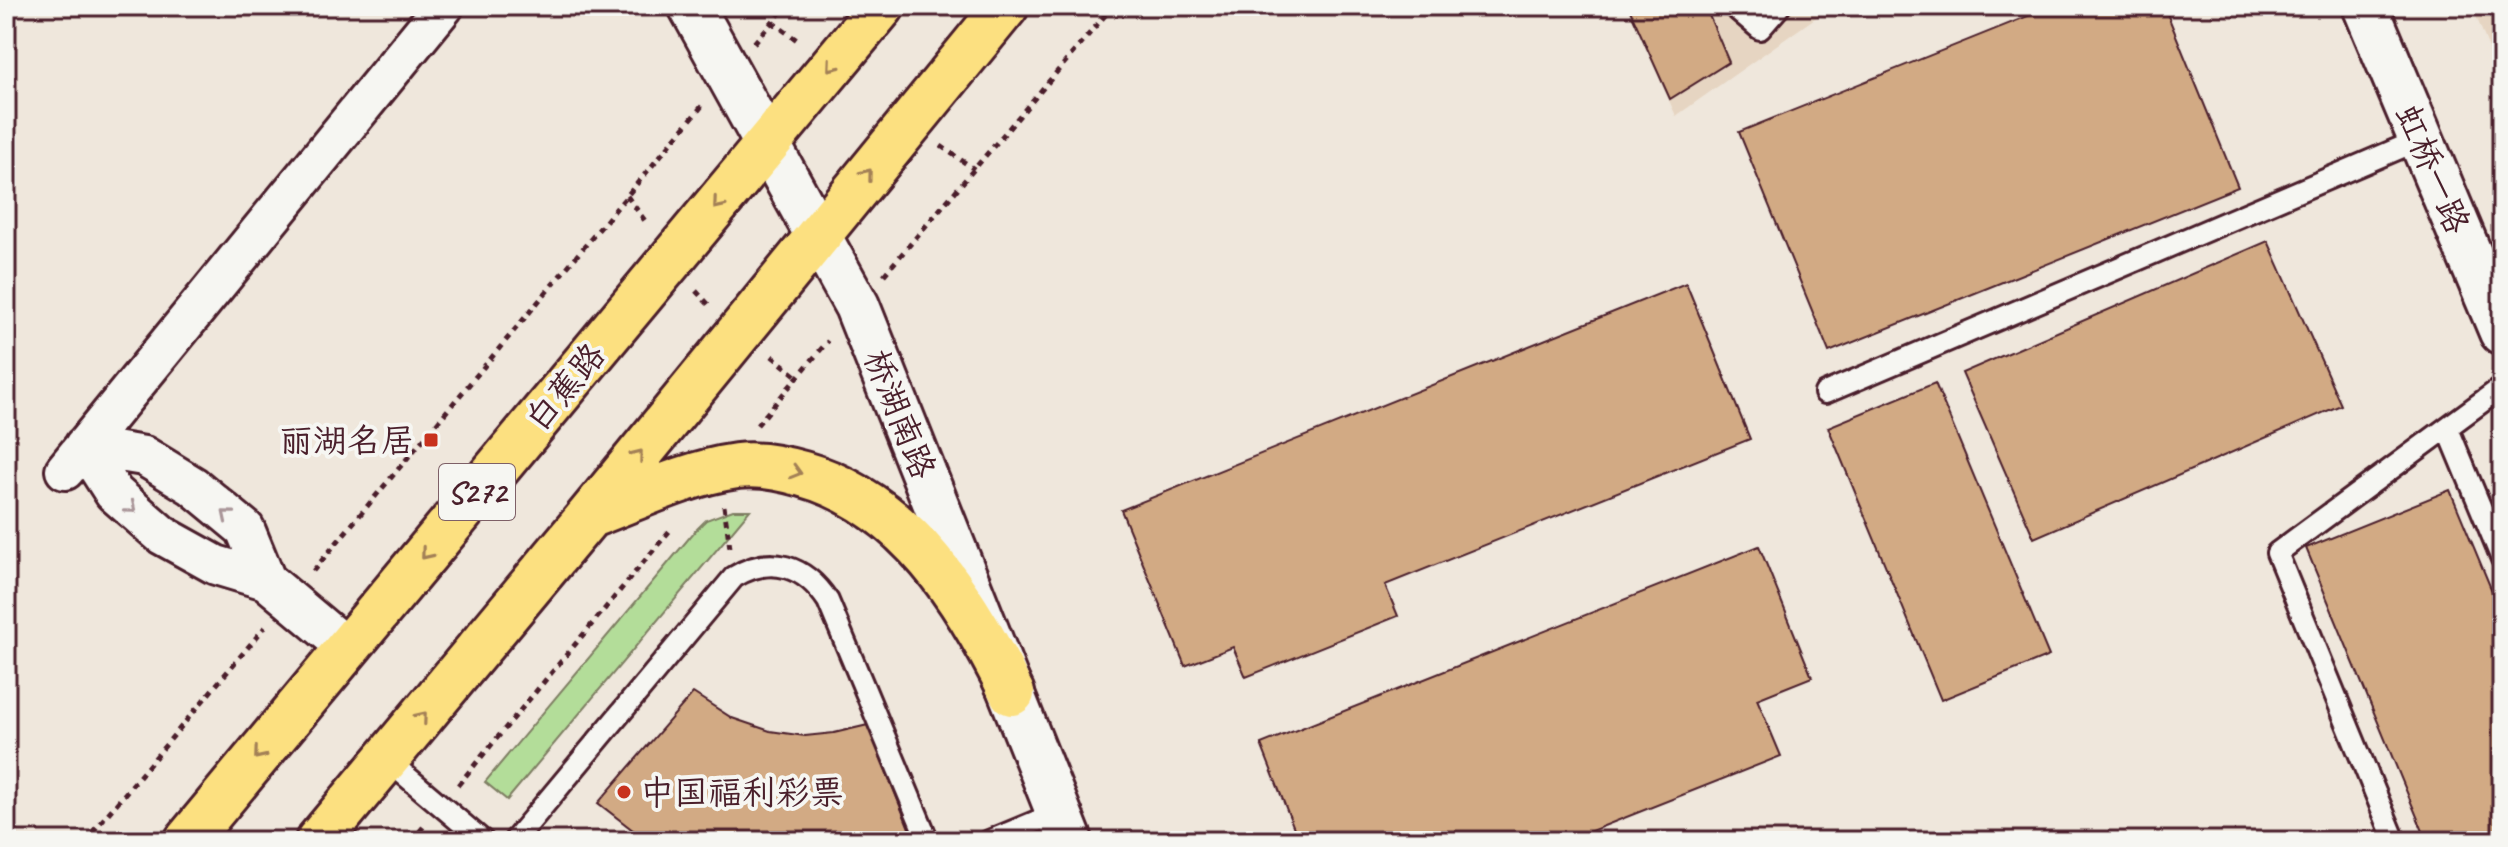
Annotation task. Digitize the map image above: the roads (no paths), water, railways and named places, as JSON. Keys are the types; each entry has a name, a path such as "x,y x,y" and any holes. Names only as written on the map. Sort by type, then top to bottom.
{"main road":[{"name":"白蕉路","path":"187,841 882,6"},
{"path":"318,841 589,516 1006,6"},
{"path":"589,516 700,474 740,465 779,467 827,480 878,510 921,548 957,594 987,642 1012,693"}],"street":[{"path":"75,458 444,6"},
{"name":"桥湖南路","path":"691,6 857,306 1064,826"},
{"name":"虹桥一路","path":"2365,6 2502,332"},
{"path":"75,458 144,456 193,486 245,529 278,589"},
{"path":"75,458 162,535 216,565 278,589 347,648"}],"lane":[{"path":"1733,6 1760,29 1780,6"},
{"path":"1825,393 2421,139"},
{"path":"2395,841 2277,553 2502,387"},
{"path":"2448,429 2502,559"},
{"path":"514,841 734,577 758,565 772,564 799,572 812,580 828,601 928,841"},
{"path":"386,759 483,841"},
{"path":"989,841 1064,826"}],"place":[{"name":"丽湖名居","path":"431,440"},
{"name":"中国福利彩票","path":"624,792"}]}
